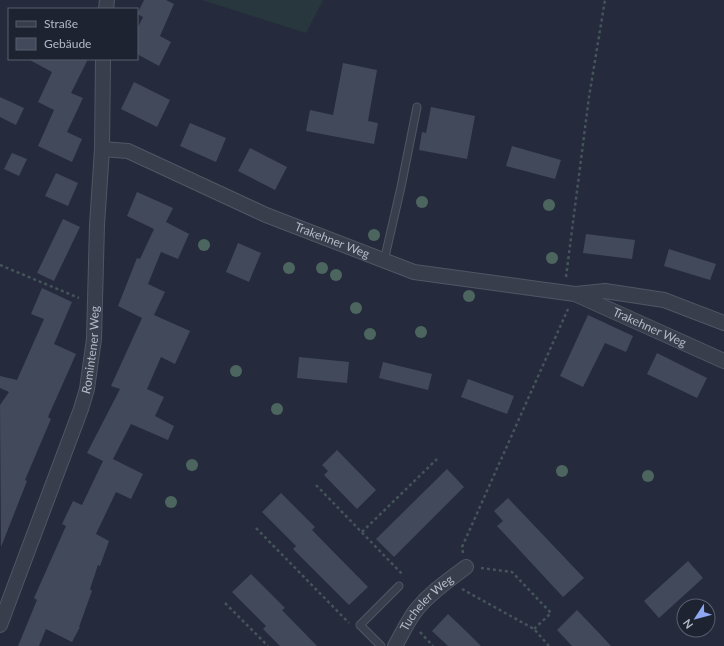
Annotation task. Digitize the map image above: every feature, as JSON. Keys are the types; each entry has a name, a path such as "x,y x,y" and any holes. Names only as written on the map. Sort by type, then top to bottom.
{"street":[{"name":"Romintener Weg","path":"0,625 81,409 87,389 94,339 97,225 102,149 103,60"},
{"name":"Trakehner Weg","path":"102,149 128,151 266,215 414,272 570,292 605,291 664,300 724,323"},
{"name":"Trakehner Weg","path":"570,292 724,361"},
{"name":"Tucheler Weg","path":"395,646 422,603 438,588 466,567"}],"lane":[{"path":"384,261 417,107"},
{"path":"381,646 360,624 399,586"}],"path":[{"path":"534,629 551,613 512,572 466,567 462,547 570,292 589,97 605,0"},
{"path":"0,265 94,305"},
{"path":"362,532 437,459"},
{"path":"316,485 405,576"},
{"path":"256,528 349,624"},
{"path":"458,588 534,629 549,646"},
{"path":"225,603 268,646"}],"shaded area":[{"path":"202,0 323,0 306,33"}],"building":[{"path":"144,0 166,0 174,4 160,36 171,42 159,66 138,55 138,27 143,17 138,14"},
{"path":"30,60 88,60 71,93 83,98 67,132 82,139 72,162 38,146 54,110 38,102 52,72"},
{"path":"343,63 377,70 368,121 378,123 374,144 306,131 310,110 333,115"},
{"path":"134,82 170,100 157,127 121,109"},
{"path":"0,97 24,108 16,125 0,117"},
{"path":"431,107 475,116 467,159 419,150 422,132 426,133"},
{"path":"190,123 226,138 216,162 180,146"},
{"path":"512,146 561,160 555,179 506,166"},
{"path":"250,148 287,167 275,190 238,171"},
{"path":"12,153 27,159 19,176 4,169"},
{"path":"56,173 78,183 68,206 45,196"},
{"path":"137,192 173,208 166,222 189,234 178,259 161,252 148,284 165,292 154,315 190,331 175,364 161,357 147,389 164,397 155,416 174,426 168,440 131,424 113,459 143,474 131,499 116,492 96,534 109,541 100,566 98,565 90,589 92,591 80,627 72,642 46,629 39,646 18,646 37,600 34,598 66,526 62,524 73,501 82,505 103,461 87,453 120,389 111,386 142,318 118,306 137,258 140,259 154,229 127,216"},
{"path":"63,219 80,227 54,281 37,273"},
{"path":"586,234 635,240 632,259 583,253"},
{"path":"238,243 261,253 249,282 226,272"},
{"path":"669,249 716,264 710,280 664,266"},
{"path":"42,288 72,302 54,344 76,354 48,417 51,419 25,480 27,481 1,547 0,405 9,392 0,388 0,376 17,380 44,319 31,314"},
{"path":"588,315 633,336 626,352 605,343 583,387 560,376"},
{"path":"657,353 707,378 697,398 647,374"},
{"path":"299,357 349,362 347,383 297,378"},
{"path":"383,362 432,374 428,390 379,378"},
{"path":"468,379 514,396 507,414 461,397"},
{"path":"337,450 376,490 357,509 324,475 328,471 322,465"},
{"path":"447,469 464,487 394,557 376,539"},
{"path":"281,493 315,527 312,530 368,587 349,605 293,549 296,546 262,512"},
{"path":"508,498 584,578 563,597 497,526 503,521 494,511"},
{"path":"688,561 703,578 681,598 676,598 676,603 659,618 644,601"},
{"path":"251,574 285,608 282,610 317,646 280,646 263,629 266,626 232,592"},
{"path":"577,610 611,646 572,646 557,630"},
{"path":"448,614 481,646 448,646 432,631"}]}
